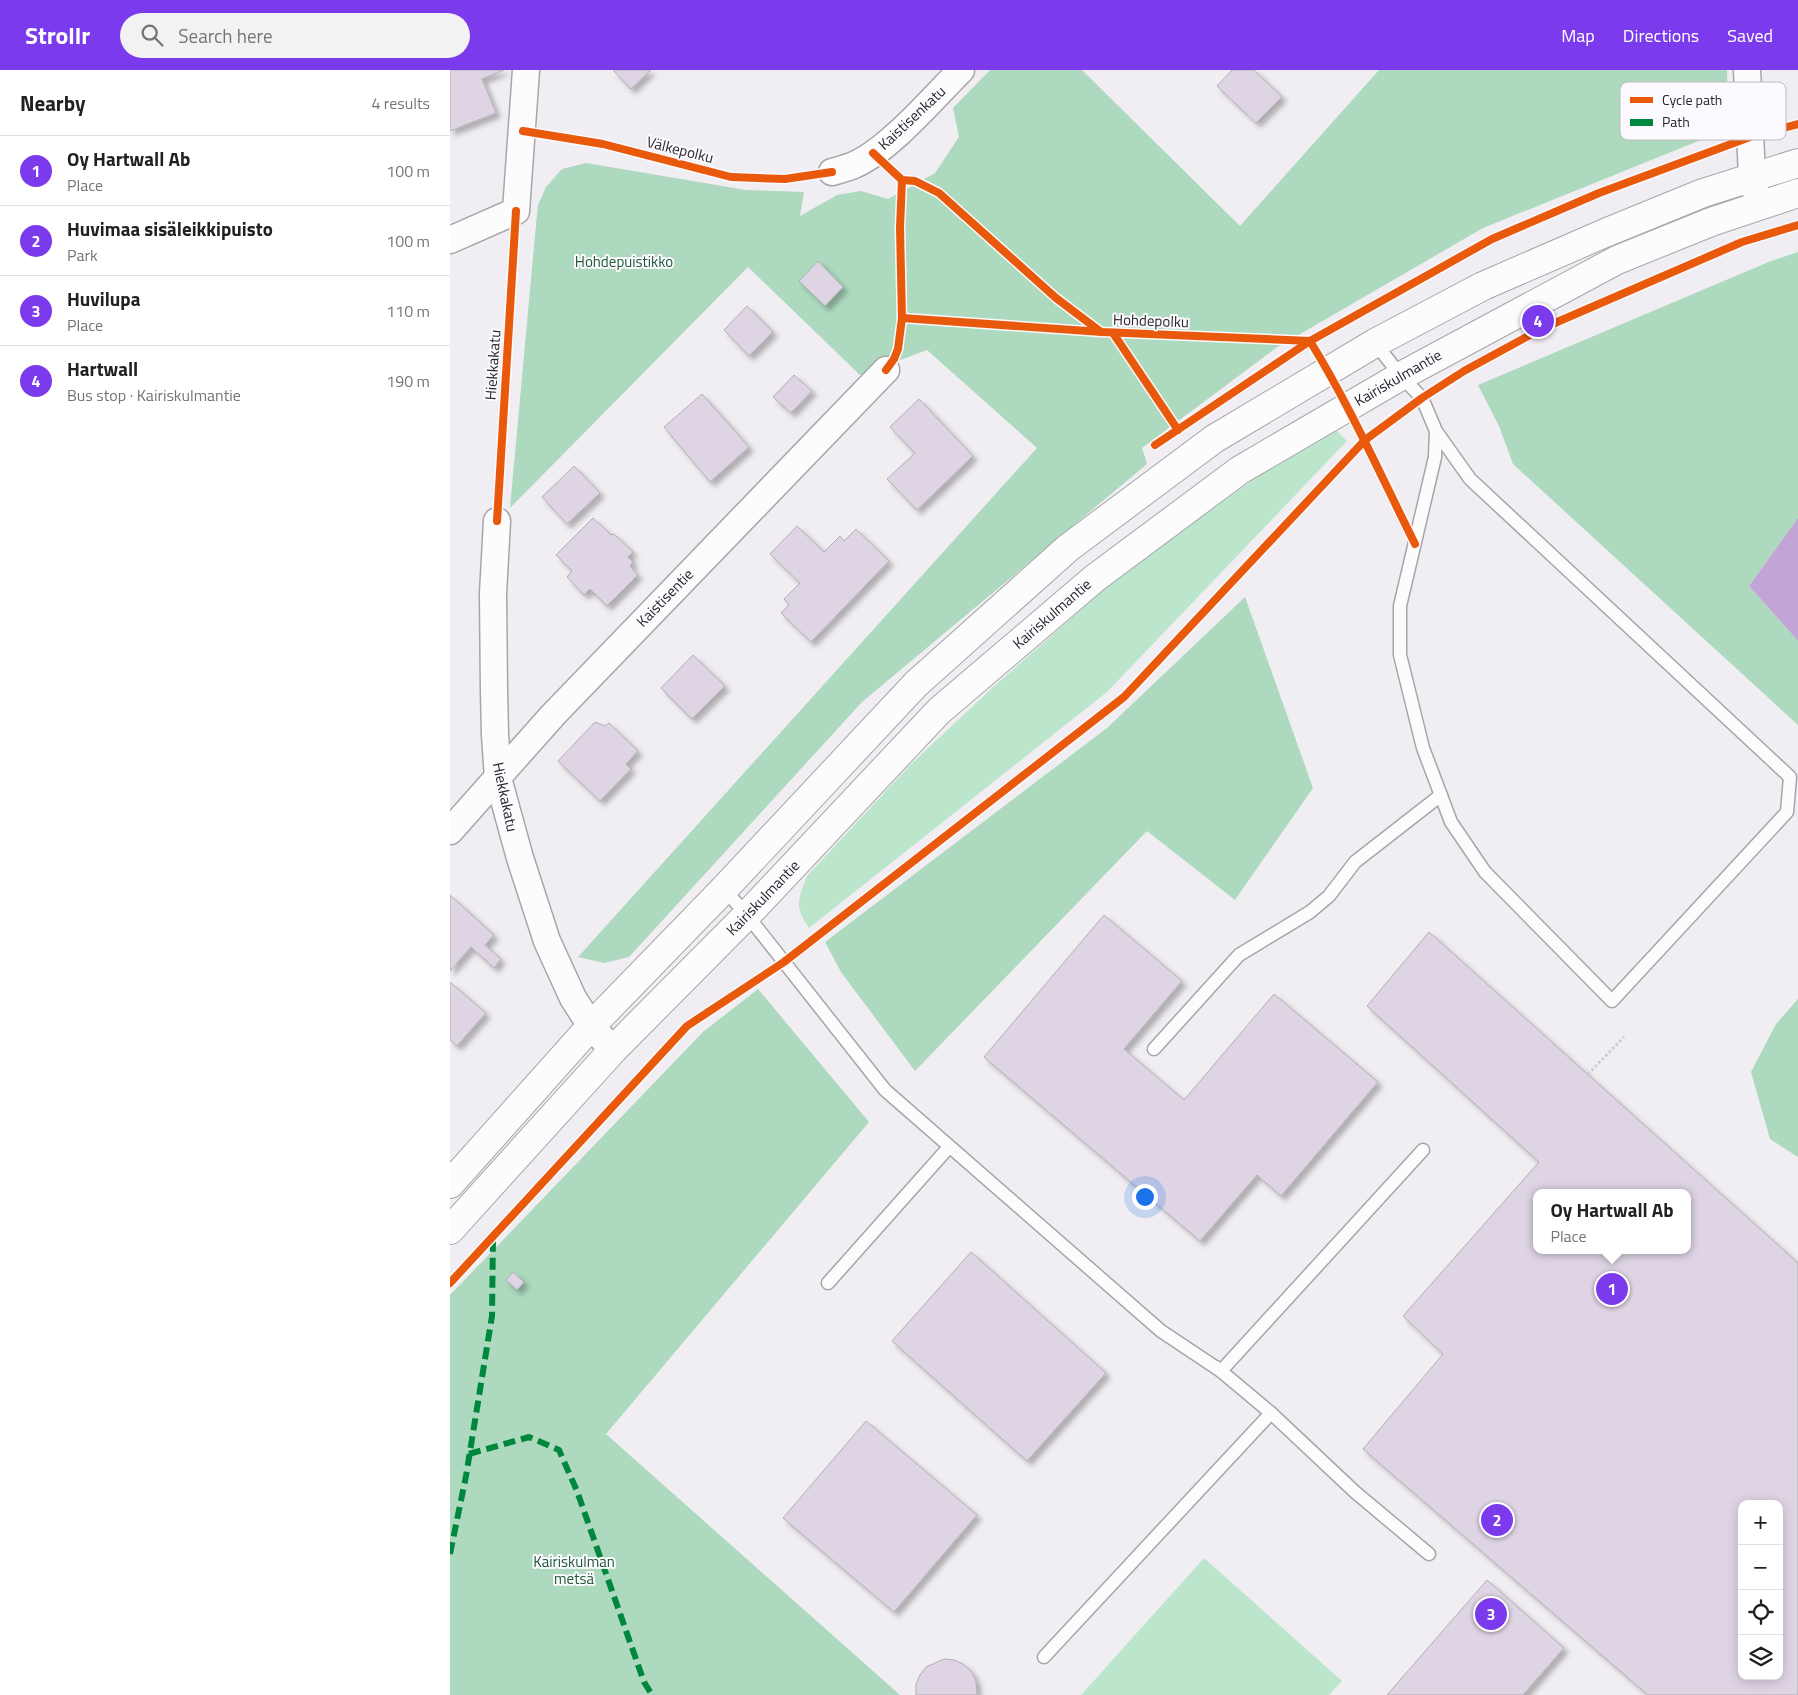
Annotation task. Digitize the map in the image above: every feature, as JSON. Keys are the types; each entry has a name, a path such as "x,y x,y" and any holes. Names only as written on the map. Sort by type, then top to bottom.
{"street":[{"path":"450,240 516,211 526,70"},
{"name":"Kaistisenkatu","path":"832,172 854,165 874,153 894,137 961,70"},
{"path":"1751,140 1752,176 1759,204"},
{"path":"450,1184 591,1026 916,684 1068,548 1214,439 1375,343 1482,286 1703,193 1798,163"},
{"name":"Kairiskulmantie","path":"450,1230 613,1050 747,915 939,712 1095,578 1240,470 1401,376 1617,260 1759,204 1798,193"},
{"name":"Kaistisentie","path":"450,832 552,715 886,370"},
{"name":"Hiekkakatu","path":"497,521 493,594 493,652 494,735 498,778 522,867 547,941 573,998 591,1026 613,1050"}],"lane":[{"path":"1375,343 1401,376 1422,398 1436,431 1470,479 1790,777 1787,812 1612,1001 1486,872 1451,822 1423,748 1400,655 1400,606 1435,456 1436,431"},
{"path":"1154,1049 1239,955 1310,912 1328,896 1356,862 1441,795"},
{"path":"724,888 885,1090 1160,1331 1222,1370 1423,1150"},
{"path":"828,1283 949,1146"},
{"path":"1216,1367 1271,1413 1355,1492 1429,1554"},
{"path":"1044,1657 1271,1413"}],"path":[{"path":"1588,1074 1624,1036"}],"green space":[{"name":"Hohdepuistikko","path":"990,70 1082,70 1240,226 1379,70 1727,70 1727,82 1620,82 1620,140 1701,140 1483,228 1276,348 1142,448 1147,464 862,702 629,957 604,963 578,957 1037,448 927,350 860,375 748,267 510,508 538,205 546,187 562,169 586,163 746,190 804,192 800,216 837,195 861,191 888,199 935,173 959,137 953,108"},
{"path":"1798,252 1798,518 1749,586 1798,641 1798,725 1513,464 1499,426 1478,385 1771,261"},
{"path":"1334,428 1347,441 1107,692 809,928 799,908 801,891 807,876 910,765 992,688 1125,571 1312,438"},
{"path":"1245,597 1313,788 1235,900 1147,831 915,1071 841,972 825,942 1107,728"},
{"name":"Kairiskulman metsä","path":"758,989 869,1122 606,1434 900,1695 450,1695 450,1295 703,1032"},
{"path":"1798,999 1798,1157 1770,1139 1751,1072 1776,1024"},
{"path":"1204,1558 1342,1681 1329,1695 1081,1695"}],"shaded area":[{"path":"1798,518 1798,641 1749,586"}],"building":[{"path":"450,70 504,70 482,79 496,113 450,131"},
{"path":"613,70 651,70 631,89"},
{"path":"1232,70 1254,70 1282,97 1256,123 1217,86"},
{"path":"818,261 843,287 825,306 799,281"},
{"path":"747,306 773,332 749,356 724,330"},
{"path":"794,375 812,391 791,413 773,397"},
{"path":"702,394 749,447 710,482 664,427"},
{"path":"919,399 973,456 917,510 887,479 915,453 890,427"},
{"path":"574,466 600,493 567,524 542,497"},
{"path":"593,518 633,552 628,557 633,562 630,566 638,575 607,606 590,589 584,595 567,577 572,571 556,555"},
{"path":"797,526 824,552 840,536 844,541 856,529 889,561 811,642 781,613 789,605 784,599 800,583 770,554"},
{"path":"693,655 725,686 692,719 661,688"},
{"path":"595,722 605,726 609,723 638,751 626,764 631,769 600,801 558,761"},
{"path":"450,895 494,935 485,945 501,959 494,968 471,947 450,971"},
{"path":"1104,915 1182,981 1124,1049 1184,1100 1274,994 1378,1082 1281,1196 1257,1175 1200,1241 984,1057"},
{"path":"1429,932 1798,1263 1798,1695 1648,1695 1363,1449 1443,1354 1403,1316 1539,1162 1367,1006"},
{"path":"450,982 486,1013 457,1046 450,1040"},
{"path":"971,1252 1106,1373 1027,1461 892,1341"},
{"path":"513,1272 524,1282 517,1290 506,1280"},
{"path":"866,1421 977,1515 894,1612 783,1518"},
{"path":"1487,1580 1564,1648 1523,1695 1387,1695"},
{"path":"944,1659 954,1660 963,1664 971,1671 976,1681 977,1695 916,1695 916,1684 926,1667"}],"marked path":[{"path":"450,1554 466,1476 492,1316 493,1237"},
{"path":"469,1454 529,1437 559,1450 577,1491 644,1682 652,1695"}],"cycle path":[{"path":"1786,127 1798,124"},
{"name":"Välkepolku","path":"523,131 603,144 731,177 785,179 832,172"},
{"path":"1155,445 1310,341 1492,239 1599,193 1742,140"},
{"path":"873,153 902,180 915,181 939,193 1056,298 1101,332"},
{"path":"886,370 898,349 902,318 900,228 902,180"},
{"path":"497,521 516,211"},
{"path":"450,1283 687,1026 784,962 1124,697 1365,440 1422,398 1464,371 1541,329 1742,242 1798,225"},
{"name":"Hohdepolku","path":"902,318 1102,332 1310,341 1352,416 1415,544"},
{"name":"Hohdepolku","path":"1113,333 1178,430"}],"place":[{"name":"Hartwall","path":"1538,321"},
{"name":"Oy Hartwall Ab","path":"1612,1289"},
{"name":"Huvimaa sisäleikkipuisto","path":"1497,1520"},
{"name":"Huvilupa","path":"1491,1614"}]}
